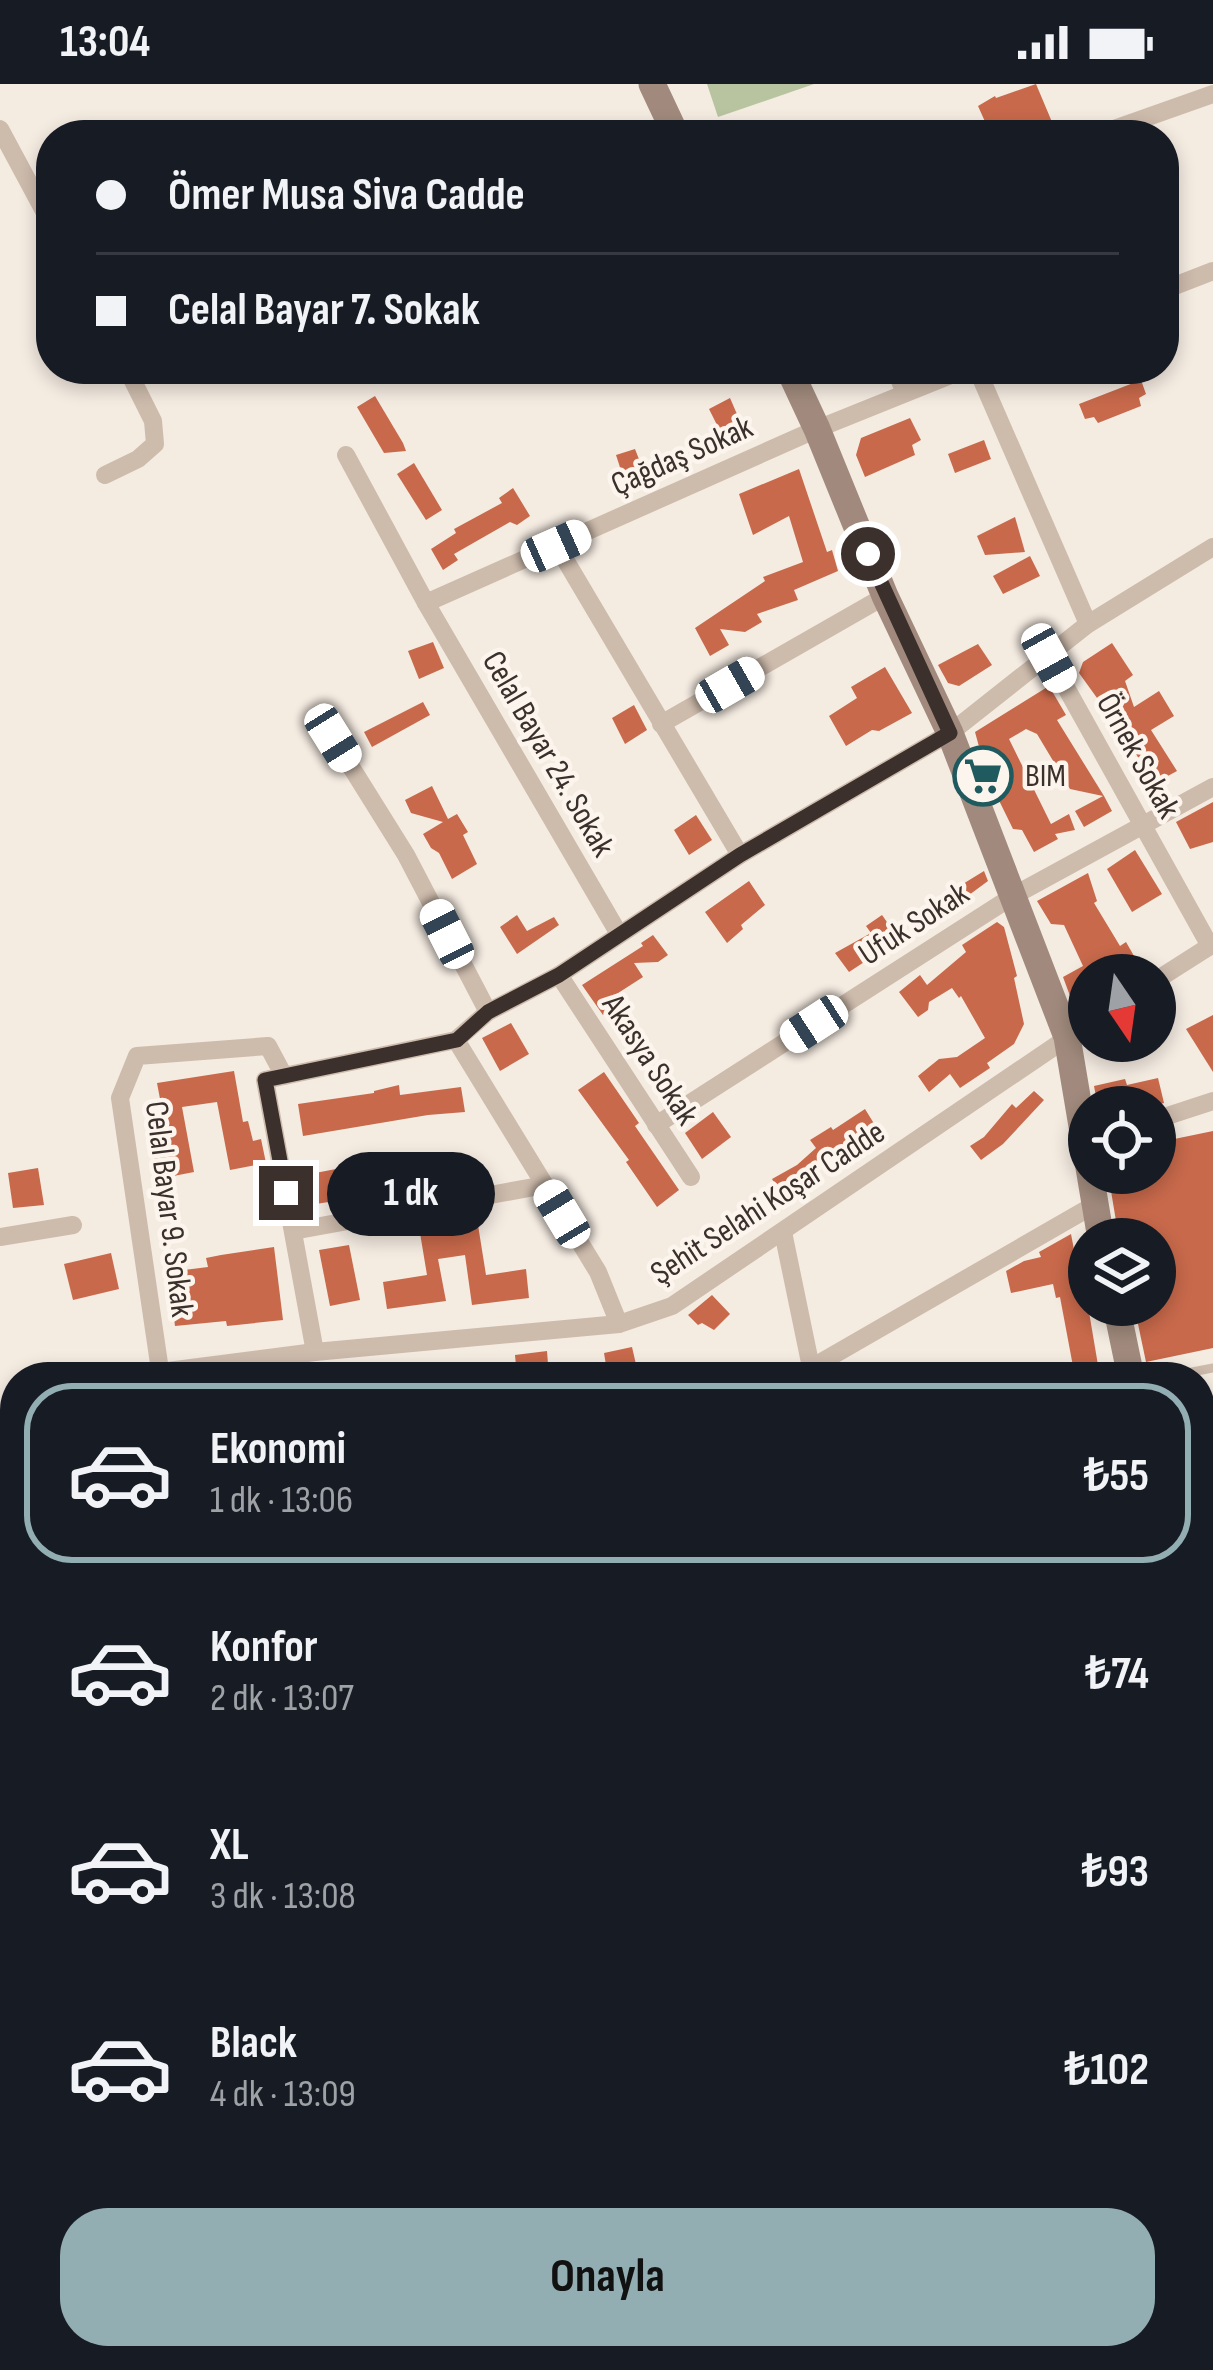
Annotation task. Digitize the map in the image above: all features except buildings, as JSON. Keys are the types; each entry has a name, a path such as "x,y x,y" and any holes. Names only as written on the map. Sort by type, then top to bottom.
{"main road":[{"path":"652,84 669,120"},
{"path":"796,384 885,596 950,733 1013,896 1068,1009"},
{"path":"1093,1194 1097,1218"},
{"path":"1120,1326 1128,1362"}],"street":[{"path":"1174,84 1178,106"},
{"path":"1139,120 1213,94"},
{"path":"0,129 36,196"},
{"path":"1179,284 1213,271"},
{"path":"105,475 154,445 152,421 134,384"},
{"path":"901,384 905,393"},
{"name":"Çağdaş Sokak","path":"426,603 928,384"},
{"path":"984,384 1088,624"},
{"name":"Celal Bayar 24. Sokak","path":"346,455 426,603 620,934"},
{"path":"556,546 740,855"},
{"path":"315,1352 293,1231 274,1078 457,1040 488,1012 559,975 740,855 950,733 1088,624 1213,549"},
{"path":"662,724 885,596"},
{"name":"Örnek Sokak","path":"1049,658 1211,945"},
{"path":"333,738 406,855 488,1012"},
{"name":"Ufuk Sokak","path":"656,1126 1013,896 1213,788"},
{"path":"1176,968 1211,945"},
{"name":"Akasya Sokak","path":"559,975 691,1177"},
{"name":"Şehit Selahi Koşar Cadde","path":"245,1362 619,1324 672,1306 1068,1037"},
{"path":"457,1040 598,1272 619,1324"},
{"name":"Celal Bayar 9. Sokak","path":"158,1362 120,1098 137,1056 268,1046 274,1078"},
{"path":"1176,1113 1213,1101"},
{"path":"293,1231 545,1185"},
{"path":"829,1362 1094,1204"},
{"path":"0,1237 73,1225"},
{"path":"783,1232 810,1362"}],"green space":[{"path":"707,84 814,84 718,117"}],"place":[{"name":"BIM","path":"983,776"}],"route":[{"path":"286,1193 265,1080 457,1040 488,1012 559,975 740,855 950,733 868,554"}]}
